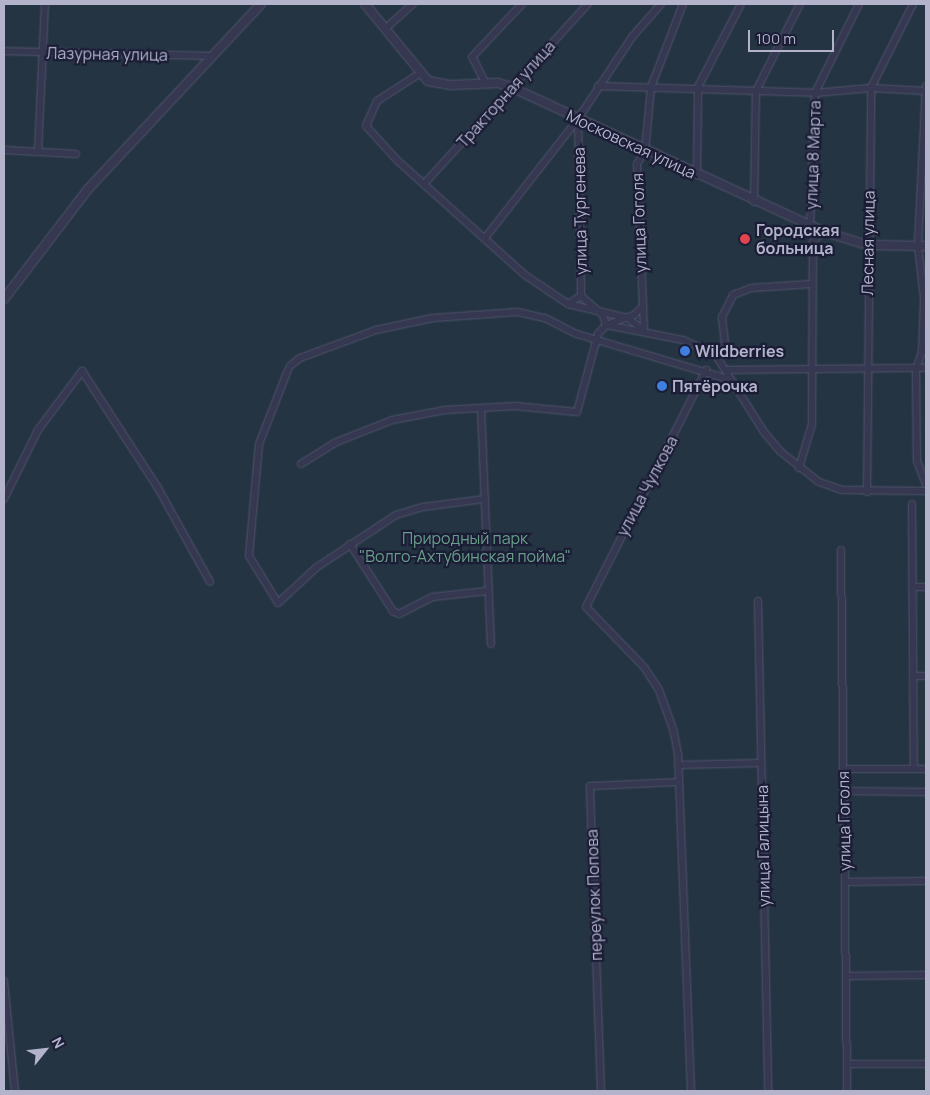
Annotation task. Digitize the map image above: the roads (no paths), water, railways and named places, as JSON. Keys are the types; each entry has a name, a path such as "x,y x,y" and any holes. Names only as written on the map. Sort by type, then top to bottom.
{"street":[{"path":"38,152 45,4"},
{"path":"4,299 88,189 210,56 261,4"},
{"name":"Московская улица","path":"365,4 419,74 437,84 484,82 511,87 810,227 867,245 922,246"},
{"path":"385,29 413,4"},
{"path":"484,82 472,57 522,4"},
{"name":"Тракторная улица","path":"424,184 588,4"},
{"path":"485,238 578,119 632,37 661,4"},
{"name":"улица Гоголя","path":"644,330 637,164 645,151 651,87 683,4"},
{"path":"697,174 698,87 741,4"},
{"path":"754,202 756,91 800,4"},
{"name":"улица 8 Марта","path":"810,227 815,93 859,4"},
{"name":"Лесная улица","path":"867,492 867,245 871,88 913,4"},
{"name":"Лазурная улица","path":"4,51 210,56"},
{"path":"419,74 377,101 366,126 424,184 526,275 568,304 628,318 644,330"},
{"path":"598,86 698,87 815,93 871,88 925,90 922,246 924,298 922,352 916,368 917,461 926,484"},
{"name":"улица Тургенева","path":"578,119 581,296"},
{"path":"4,150 76,154"},
{"path":"798,468 811,437 811,284 813,242 822,231"},
{"path":"715,354 725,343 723,312 733,295 751,288 811,284"},
{"path":"568,304 581,296 597,310 606,325"},
{"path":"301,464 334,444 392,420 481,408 515,406 576,412 597,340 606,325 628,318 643,306"},
{"path":"485,499 405,512 350,544 322,563 278,603 249,556 259,444 289,368 300,358 349,338 433,318 518,312 545,318 597,340 706,370 728,379"},
{"path":"606,325 644,330 696,343 715,354 726,370 728,379 764,432 798,468 842,490 867,492 926,491"},
{"path":"726,370 812,366 926,368"},
{"name":"улица Чулкова","path":"678,765 673,729 659,690 635,654 588,612 587,602 706,370"},
{"path":"4,499 38,430 82,371 158,488 210,582"},
{"path":"481,408 490,644"},
{"path":"912,504 914,769"},
{"path":"350,544 393,611 399,614 432,596 488,591"},
{"name":"улица Гоголя","path":"841,550 847,1091"},
{"path":"913,587 926,587"},
{"name":"улица Галицына","path":"758,601 768,1091"},
{"path":"913,676 926,676"},
{"path":"691,1091 678,765 761,763"},
{"path":"844,769 926,769"},
{"name":"переулок Попова","path":"601,1091 590,786 678,782"},
{"path":"844,791 926,792"},
{"path":"845,882 926,882"},
{"path":"846,976 926,975"},
{"path":"4,981 15,1091"},
{"path":"847,1064 926,1064"}],"place":[{"name":"Городская больница","path":"745,239"},
{"name":"Wildberries","path":"685,351"},
{"name":"Пятёрочка","path":"662,386"}],"park label":[{"name":"Природный парк \"Волго-Ахтубинская пойма\"","path":"465,547"}]}
